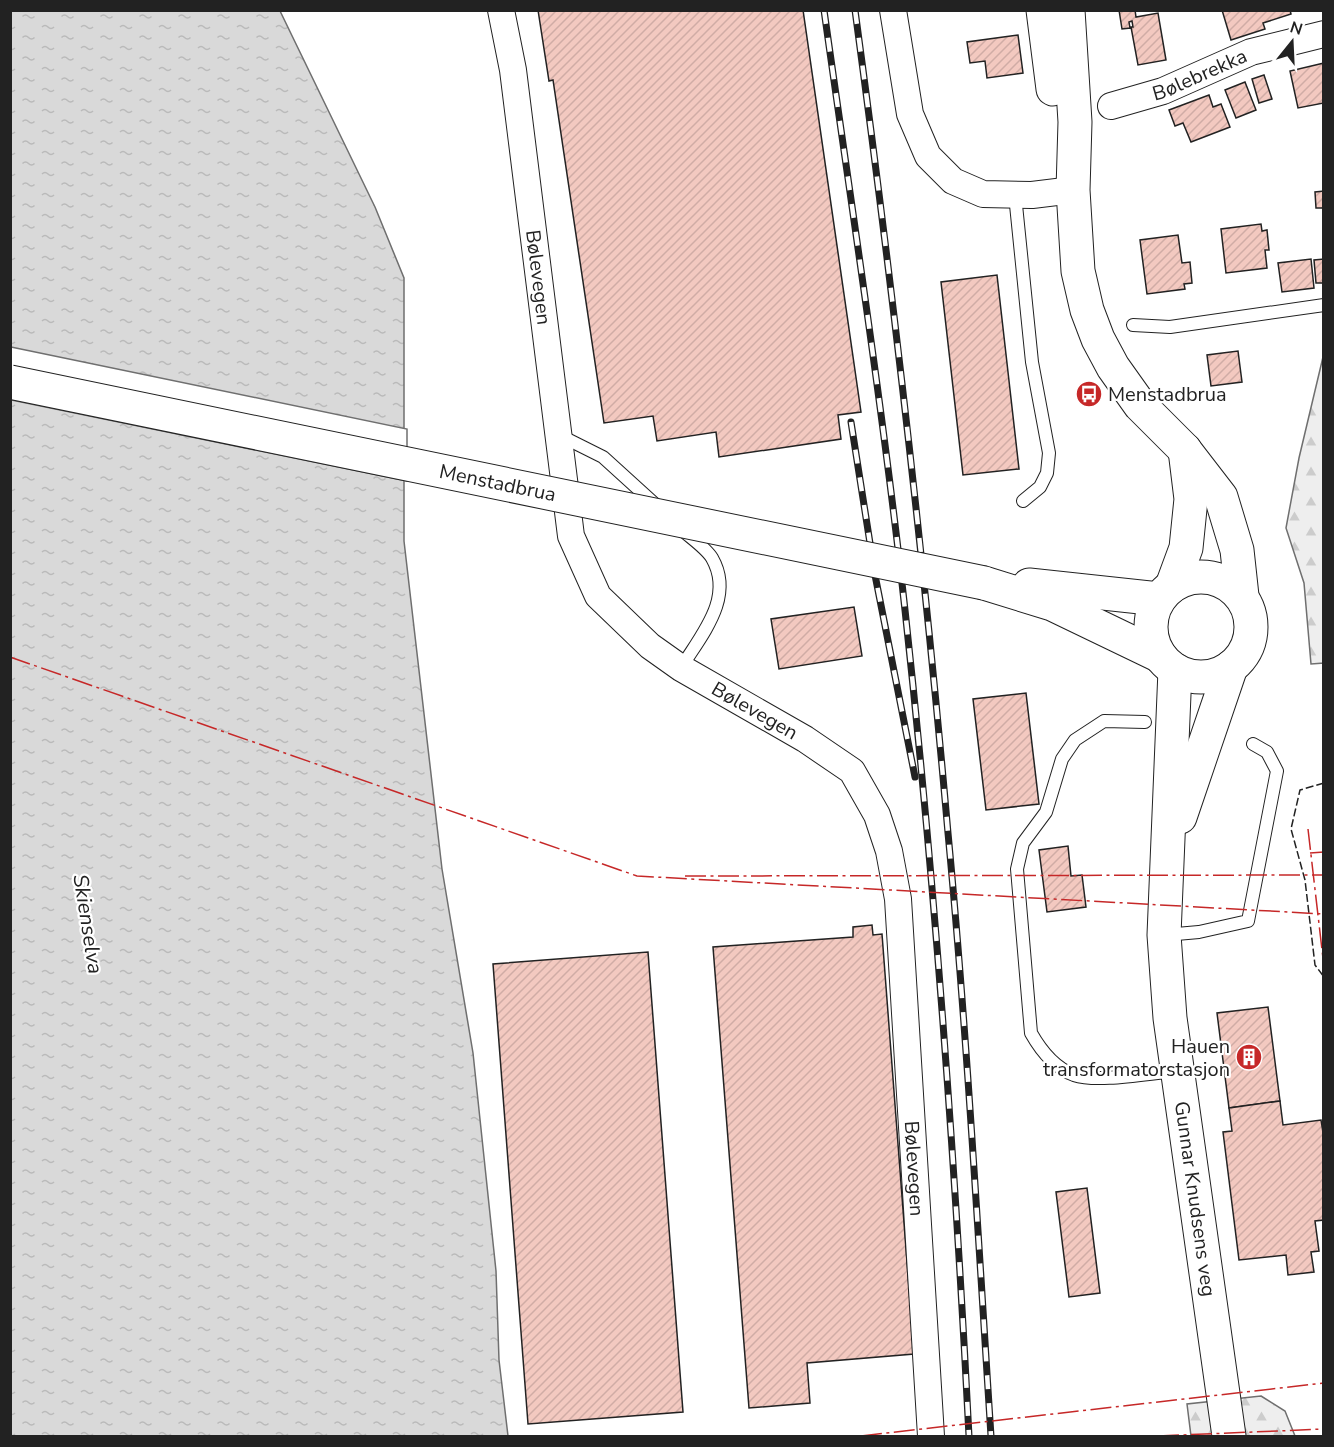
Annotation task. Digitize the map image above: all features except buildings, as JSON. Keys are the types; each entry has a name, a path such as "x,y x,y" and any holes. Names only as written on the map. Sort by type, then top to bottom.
{"main road":[{"path":"1043,10 1057,126 1073,190"},
{"path":"1068,10 1075,122 1073,190 1078,271 1087,310 1098,339 1113,367 1140,405 1184,449 1221,497 1237,550 1242,596 1250,614 1251,634 1245,652 1231,667 1214,675 1195,677 1167,663 1152,637 1152,617 1186,548 1191,499 1184,449"},
{"name":"Menstadbrua","path":"10,382 984,583 1052,604 1167,663"},
{"path":"1165,592 1189,578 1208,577 1227,583 1242,596"},
{"name":"Menstadbrua","path":"984,583 1165,592"},
{"name":"Gunnar Knudsens veg","path":"1167,663 1168,853 1164,935 1166,978 1228,1437"},
{"name":"Gunnar Knudsens veg","path":"1168,853 1231,667"}],"street":[{"name":"Bølevegen","path":"501,10 513,70 571,536 598,596 650,646 681,668 805,739 852,771 877,815 890,851 898,899 931,1437"},
{"path":"893,10 910,114 928,156 953,181 982,194 1032,195 1073,190"},
{"name":"Bølebrekka","path":"1111,106 1163,91 1251,52 1323,34"}],"lane":[{"path":"1015,195 1032,362 1049,453 1047,473 1040,487 1023,501"},
{"path":"1133,326 1170,327 1323,305"},
{"path":"559,434 603,457 712,558 721,587 719,600 714,614 681,668"},
{"path":"1145,722 1104,721 1075,740 1062,759 1046,812 1023,843 1017,868 1031,1033 1040,1048 1059,1066 1074,1075 1098,1078 1177,1071"},
{"path":"1164,935 1199,933 1248,921 1277,771 1267,752 1253,744"}],"green space":[{"path":"1323,357 1324,663 1311,664 1304,583 1286,528 1299,458"},
{"path":"1261,1396 1285,1411 1295,1436 1191,1436 1187,1404"}],"water":[{"name":"Skienselva","path":"10,11 280,11 375,207 404,278 404,541 442,869 473,1053 496,1271 499,1360 508,1436 11,1436"}],"pier":[{"path":"11,347 407,429 407,481 11,400"}],"railway":[{"path":"824,10 887,460 916,713 943,1023 969,1436"},
{"path":"855,10 906,421 939,730 967,1059 991,1436"},
{"path":"851,422 875,575 915,777"}],"fence":[{"path":"1324,783 1300,790 1291,829 1305,880 1315,965 1324,977"}],"power":[{"path":"10,657 637,876 1324,914"},
{"path":"1308,829 1324,967"},
{"path":"1310,853 1324,852"},
{"path":"685,876 1324,875"},
{"path":"861,1436 1324,1383"},
{"path":"1158,1436 1324,1429"}],"place":[{"name":"Menstadbrua","path":"1089,394"},
{"name":"Hauen transformatorstasjon","path":"1249,1057"}]}
